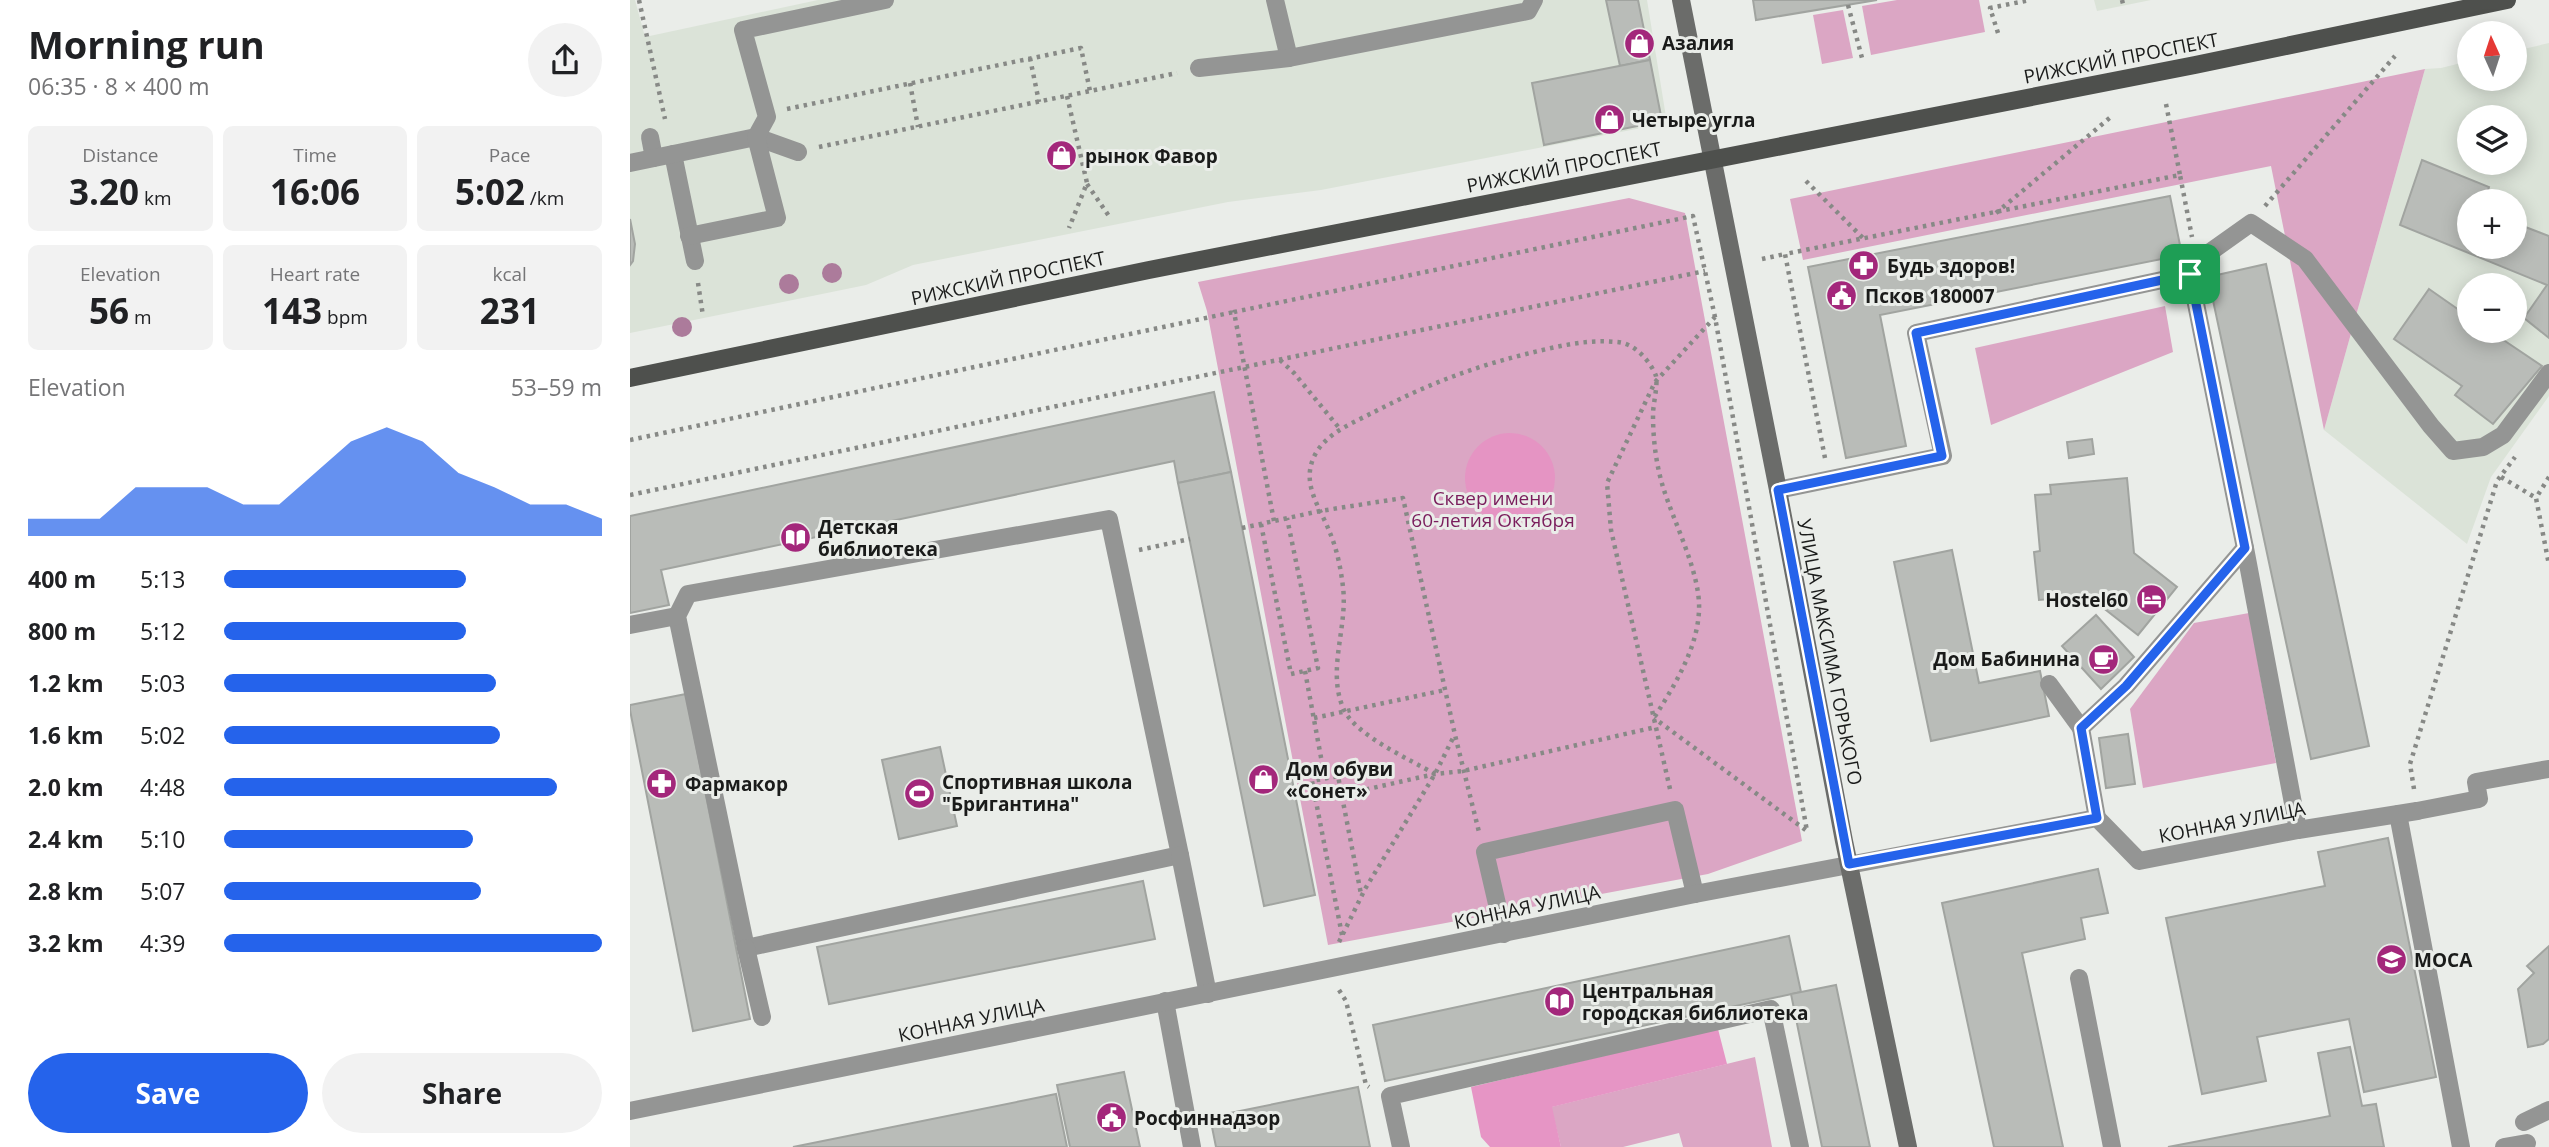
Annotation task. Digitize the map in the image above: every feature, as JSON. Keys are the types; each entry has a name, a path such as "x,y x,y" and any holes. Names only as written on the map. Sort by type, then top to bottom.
{"main road":[{"name":"УЛИЦА МАКСИМА ГОРЬКОГО","path":"1681,0 1849,864 1908,1147"},
{"name":"РИЖСКИЙ ПРОСПЕКТ","path":"630,378 1149,270 2195,65 2507,0"}],"street":[{"path":"689,236 777,218 756,137 767,117 743,30 885,0"},
{"path":"1275,0 1289,58"},
{"path":"1199,68 1289,58 1528,11 1534,0"},
{"path":"650,137 654,158"},
{"path":"630,163 756,137 798,152"},
{"path":"673,154 695,261"},
{"path":"1778,490 1942,456 1916,333 2193,268 2251,223 2305,259 2431,426 2453,451 2483,447 2503,435 2549,373"},
{"path":"2193,268 2298,830"},
{"path":"762,1017 677,616 688,594 1109,519 1208,994"},
{"path":"2081,728 2126,686 2245,548"},
{"path":"630,625 677,616"},
{"path":"2049,684 2081,728 2097,818"},
{"name":"КОННАЯ УЛИЦА","path":"630,1111 1695,894 2097,818 2139,861 2479,799 2476,782 2548,769"},
{"path":"1504,934 1485,852 1675,810 1695,894"},
{"path":"2398,814 2460,1147"},
{"path":"746,948 1180,855"},
{"path":"2078,978 2112,1147"},
{"path":"1165,1001 1192,1147"},
{"path":"1401,1147 1390,1096 1771,1009 1800,1147"},
{"path":"2524,1122 2549,1110"},
{"path":"2504,1147 2527,1143"}],"path":[{"path":"639,0 673,154"},
{"path":"1998,33 1990,8 2030,0"},
{"path":"1848,5 1862,58"},
{"path":"767,117 786,109 1081,48 1090,91"},
{"path":"2251,223 2395,55"},
{"path":"1030,58 1039,102"},
{"path":"798,152 1199,68"},
{"path":"910,83 918,127"},
{"path":"1067,96 1087,183 1111,219"},
{"path":"2165,104 2180,175 2193,268"},
{"path":"1996,213 2112,116"},
{"path":"1762,259 2180,175"},
{"path":"1806,181 1864,239"},
{"path":"1069,228 1087,183"},
{"path":"630,440 1693,216 1715,317 1807,831 1654,718"},
{"path":"1785,254 1830,479"},
{"path":"695,261 703,316"},
{"path":"630,495 1705,271"},
{"path":"1234,312 1274,521"},
{"path":"1669,783 1611,530 1607,482 1655,382 1715,317"},
{"path":"1435,775 1360,730 1345,712 1336,672 1344,614 1344,588 1331,535 1312,495 1313,459 1324,442 1340,429 1419,389 1477,366 1564,344 1616,342 1633,346 1645,357 1656,376 1653,417 1657,468 1686,551 1699,608 1696,635 1673,688 1654,718"},
{"path":"1279,360 1294,373 1340,429"},
{"path":"2417,811 2410,764 2497,481 2517,455"},
{"path":"2501,477 2536,498"},
{"path":"2549,477 2536,498 2549,565"},
{"path":"1242,528 1320,511 1403,498 1463,771 1485,852"},
{"path":"1261,524 1291,674 1318,668 1287,518"},
{"path":"1118,555 1190,539"},
{"path":"1305,671 1325,779"},
{"path":"1314,718 1445,691"},
{"path":"1342,795 1463,771 1656,727"},
{"path":"1390,1096 1366,1085 1346,1001 1327,970 1361,895 1435,775 1455,735"},
{"path":"1343,936 1312,781 1338,776 1361,895"}],"shaded area":[{"name":"рынок Фавор","path":"630,0 635,0 645,37 818,0 1647,0 1667,123 1321,190 1228,202 913,265 866,285 630,333"},
{"path":"2094,0 2151,0 2097,11"},
{"path":"2549,43 2549,396 2491,477 2467,544 2324,430 2425,69 2457,64 2457,91 2527,91 2527,48"},
{"path":"1510,433 1527,437 1542,446 1551,461 1555,478 1551,495 1542,510 1527,519 1510,523 1493,519 1478,510 1469,495 1465,478 1469,461 1478,446 1493,437"},
{"path":"1718,1029 1727,1064 1552,1107 1561,1147 1490,1147 1481,1137 1471,1087"}],"green space":[{"path":"1897,0 1979,0 1985,32 1871,55 1862,6"},
{"path":"1843,10 1853,58 1822,64 1813,15"},
{"path":"2425,69 2324,430 2271,166 1803,260 1790,199"},
{"name":"Сквер имени 60-летия Октября","path":"1629,198 1685,213 1802,841 1708,874 1328,945 1207,311 1198,282"},
{"path":"2165,306 2173,352 1991,425 1975,348"},
{"path":"2249,613 2276,763 2143,788 2130,709 2194,623"},
{"path":"1755,1057 1772,1147 1683,1147 1679,1133 1623,1147 1561,1147 1551,1107"}],"building":[{"path":"1606,0 1638,0 1650,60 1620,66"},
{"path":"1753,0 1877,0 1756,20"},
{"path":"1650,60 1662,121 1544,145 1532,83"},
{"path":"2422,160 2489,187 2457,189 2457,248 2400,225"},
{"path":"2170,196 2182,255 1880,315 1906,446 1846,458 1808,267"},
{"path":"630,219 635,244 630,265"},
{"path":"2527,228 2549,236 2549,338 2527,320 2527,314 2547,285 2527,277 2527,273 2518,273 2483,259 2527,259"},
{"path":"2266,264 2369,746 2311,759 2208,277"},
{"path":"2429,289 2457,309 2457,343 2508,343 2542,366 2493,424 2455,395 2462,386 2394,339"},
{"path":"1214,392 1231,472 1178,483 1174,461 661,570 669,605 630,613 630,516"},
{"path":"2092,439 2094,454 2069,458 2067,442"},
{"path":"1231,472 1315,895 1264,906 1178,483"},
{"path":"2127,478 2134,553 2177,587 2138,635 2088,596 2039,600 2034,552 2040,551 2035,495 2051,494 2050,485"},
{"path":"1952,550 1979,683 2040,671 2049,716 1931,741 1894,562"},
{"path":"2096,615 2134,657 2101,689 2062,646"},
{"path":"686,694 750,1019 693,1031 630,710 630,705"},
{"path":"2128,734 2135,784 2106,788 2099,738"},
{"name":"Спортивная школа \"Бригантина\"","path":"940,747 957,826 899,839 882,760"},
{"path":"2388,838 2436,1077 2364,1092 2349,1019 2257,1037 2266,1081 2202,1094 2166,918 2325,886 2318,852"},
{"path":"2098,869 2108,913 2081,918 2085,939 2022,953 2063,1147 1994,1147 1942,903"},
{"path":"1143,881 1155,939 829,1004 817,947"},
{"path":"1789,936 1801,992 1385,1081 1373,1025"},
{"path":"2549,946 2549,1039 2543,1044 2528,1047 2518,989 2534,973 2527,966"},
{"path":"1836,985 1870,1147 1822,1147 1791,994"},
{"path":"2350,1047 2362,1106 2376,1104 2384,1147 2168,1147 2330,1116 2318,1053"},
{"path":"1124,1072 1140,1147 1070,1147 1057,1085"},
{"path":"1358,1087 1370,1147 1216,1147 1210,1117"},
{"path":"1056,1094 1067,1147 793,1147"}],"place":[{"name":"Азалия","path":"1639,43"},
{"name":"Четыре угла","path":"1609,120"},
{"name":"рынок Фавор","path":"1062,156"},
{"name":"Будь здоров!","path":"1864,266"},
{"name":"Псков 180007","path":"1842,296"},
{"name":"Детская библиотека","path":"795,538"},
{"name":"Hostel60","path":"2151,600"},
{"name":"Дом Бабинина","path":"2103,659"},
{"name":"Дом обуви «Сонет»","path":"1263,780"},
{"name":"Фармакор","path":"662,784"},
{"name":"Спортивная школа \"Бригантина\"","path":"919,793"},
{"name":"МОСА","path":"2391,960"},
{"name":"Центральная городская библиотека","path":"1559,1002"},
{"name":"Росфиннадзор","path":"1111,1118"}],"route":[{"path":"2190,274 2245,548 2126,686 2081,728 2097,818 1849,864 1778,490 1942,456 1916,333 2190,274"}]}
